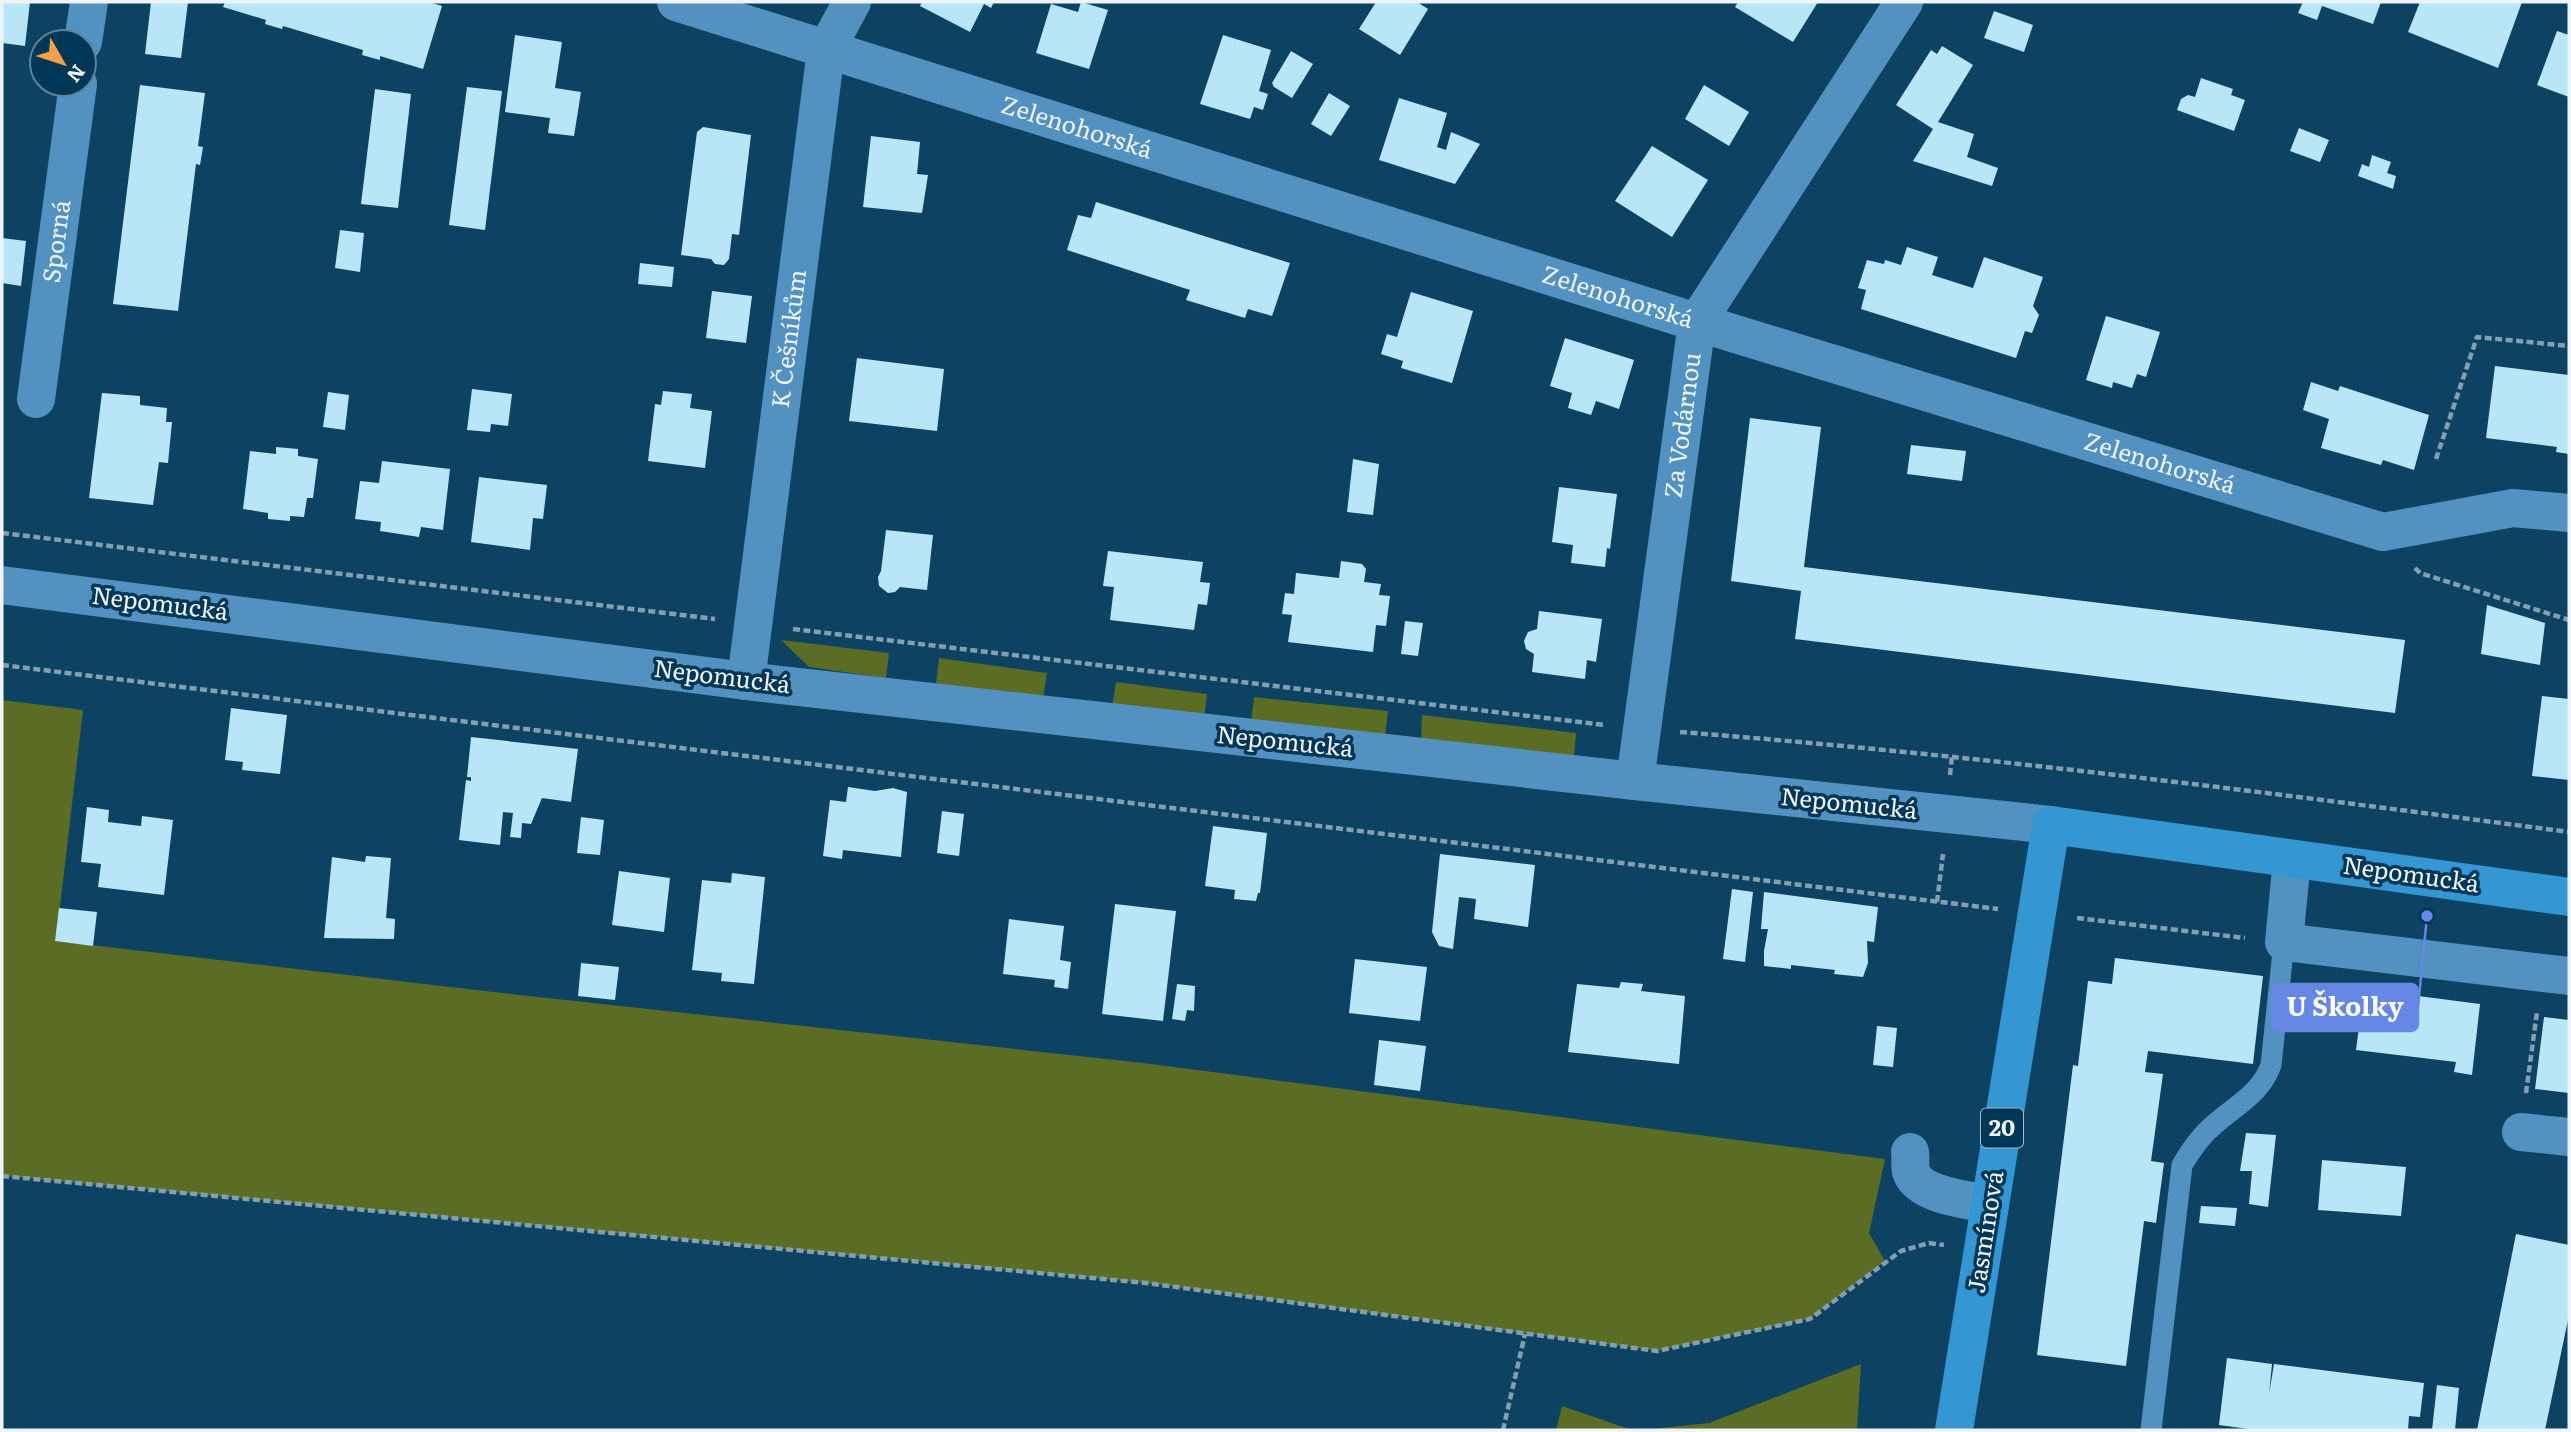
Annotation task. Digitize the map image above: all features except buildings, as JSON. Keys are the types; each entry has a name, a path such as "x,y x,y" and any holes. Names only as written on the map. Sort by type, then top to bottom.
{"main road":[{"name":"Jasmínová","path":"1954,1430 2051,825"},
{"name":"Nepomucká","path":"2051,825 2569,897"}],"street":[{"path":"85,28 89,2"},
{"name":"Zelenohorská","path":"676,2 1698,322 2383,532 2513,508 2569,513"},
{"name":"K Češníkům","path":"746,681 826,50 852,2"},
{"name":"Za Vodárnou","path":"1635,781 1698,322 1904,2"},
{"name":"Sporná","path":"36,399 76,98"},
{"name":"Nepomucká","path":"2,585 746,681 2051,825"},
{"path":"2292,859 2284,942 2556,974"},
{"path":"2521,1132 2569,1137"},
{"path":"1910,1152 1911,1174 1924,1188 1990,1204"}],"lane":[{"path":"2151,1430 2182,1165 2196,1142 2246,1101 2266,1079 2271,1065 2284,942"}],"path":[{"path":"2436,459 2477,337 2569,346"},
{"path":"2383,532 2420,573 2569,620"},
{"path":"2,533 1642,729 1940,754 2234,788 2569,832"},
{"path":"2,665 2284,942"},
{"path":"2521,1132 2556,974"},
{"path":"2,1176 1146,1283 1657,1351 1810,1319 1900,1251 1929,1243 1983,1250"},
{"path":"1503,1430 1525,1334"}],"green space":[{"path":"781,640 889,653 886,678 809,667"},
{"path":"939,658 1047,673 1043,699 936,684"},
{"path":"1116,682 1207,694 1204,719 1112,707"},
{"path":"1254,697 1388,711 1385,736 1251,723"},
{"path":"2,700 83,710 56,941 1143,1063 1885,1159 1869,1233 1885,1261 1810,1319 1657,1351 1146,1283 2,1176"},
{"path":"1422,715 1576,733 1574,758 1421,742"},
{"path":"1861,1364 1857,1430 1642,1430 1709,1423"},
{"path":"1562,1406 1632,1430 1556,1430"}],"place":[{"name":"U Školky","path":"2427,916"}]}
